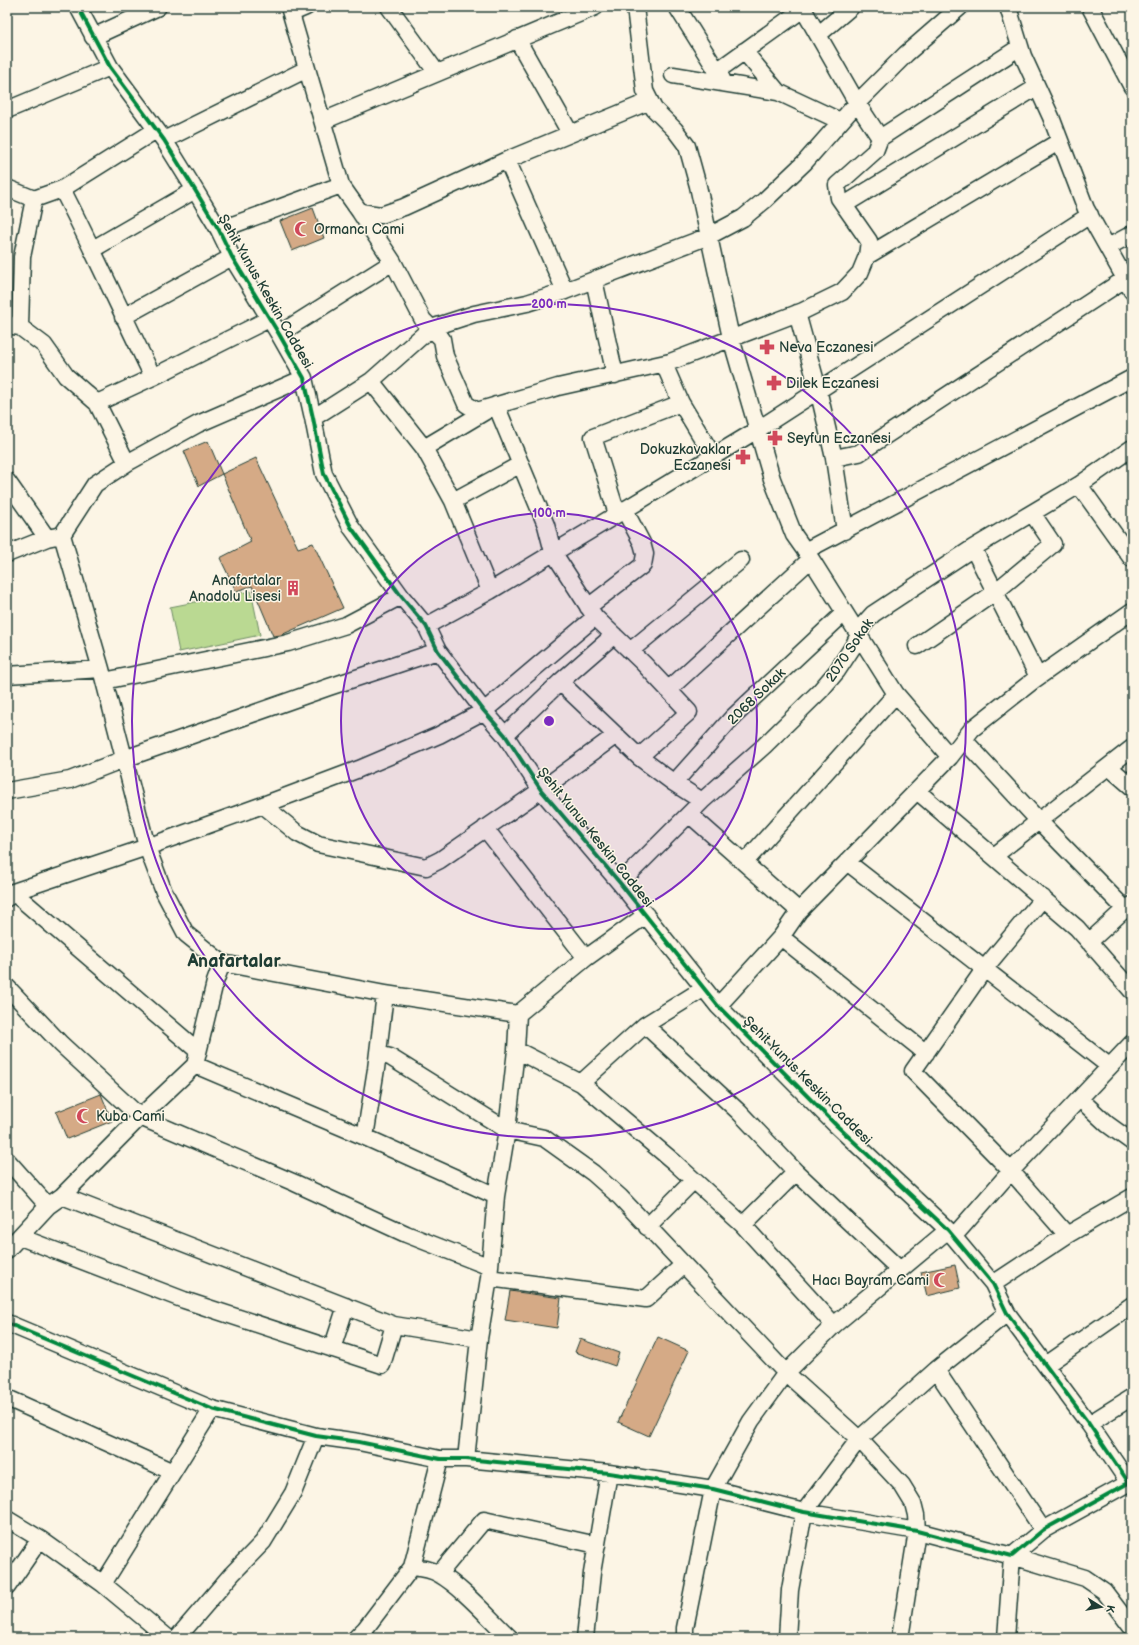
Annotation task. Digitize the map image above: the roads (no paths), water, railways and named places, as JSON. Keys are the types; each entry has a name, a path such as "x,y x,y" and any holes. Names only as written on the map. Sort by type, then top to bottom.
{"street":[{"name":"Şehit Yunus Keskin Caddesi","path":"78,7 110,67 160,135 195,190 219,230 232,258 279,334 304,378 324,474 351,527 401,596 426,626 438,651 484,711 505,735 541,790 620,883 703,989 836,1125 951,1233 993,1284 1007,1313 1131,1483"},
{"path":"94,37 158,7"},
{"path":"306,7 290,10 341,185 393,262 423,320 442,339 445,356 466,404 477,411 558,387 664,364 797,313 842,292 860,273 867,256 869,241 839,198 836,184 875,151 880,138 1020,47"},
{"path":"389,7 437,73"},
{"path":"323,121 595,7"},
{"path":"635,7 645,91 654,109 675,130 687,146 698,186 731,338 772,479 791,528 794,535 896,694 950,757"},
{"path":"677,7 721,77"},
{"path":"818,35 851,7"},
{"path":"313,418 371,381 431,328 474,314 527,303 565,291 709,236 742,218 765,200 804,162 857,102 906,54 960,7"},
{"path":"834,458 859,453 1128,285 1090,215 1020,47 1008,7"},
{"path":"1090,7 1132,87"},
{"path":"721,77 744,51 803,8 857,102 880,138"},
{"path":"517,40 570,134"},
{"path":"744,51 778,92"},
{"path":"7,110 110,67"},
{"path":"8,186 34,199 62,189 160,135 307,69"},
{"path":"673,75 721,77 778,92 840,121"},
{"path":"844,205 1037,87"},
{"path":"360,212 381,215 404,207 507,160 650,101"},
{"path":"867,256 1060,141"},
{"path":"507,160 565,291"},
{"path":"219,230 341,185"},
{"path":"62,189 93,249 123,317 153,377"},
{"path":"93,249 195,190"},
{"path":"34,199 22,257 14,326 44,345 66,376 97,403 127,462"},
{"path":"426,626 490,591 757,430 818,389 1090,215"},
{"path":"1108,247 1132,234"},
{"path":"123,317 232,258"},
{"path":"279,334 393,262"},
{"path":"594,280 615,374"},
{"path":"797,313 818,389 834,458 845,531"},
{"path":"97,403 153,377 269,319"},
{"path":"664,364 681,402 713,456"},
{"path":"7,554 54,537 95,484 127,462 198,424 304,378"},
{"path":"668,690 808,555 845,531 1132,378"},
{"path":"371,381 424,448 453,501 490,591"},
{"path":"496,1196 365,1137 197,1058 9,895 263,805 359,768 432,738 484,711 643,565 645,554 642,544 620,512 593,437 681,402"},
{"path":"424,448 496,405"},
{"path":"496,405 546,525 553,552 591,612 689,712 639,757"},
{"name":"2070 Sokak","path":"620,883 702,801 764,746 820,691 837,671 850,651 863,625 873,614 973,548 1078,485 1132,448"},
{"path":"453,501 521,464"},
{"path":"7,481 54,537 103,675 147,847 164,892 186,934 222,963 385,994 518,1014"},
{"path":"1078,485 1132,559"},
{"path":"917,646 994,593 1053,544 1032,513"},
{"path":"973,548 994,593 1038,677"},
{"path":"630,651 741,560"},
{"path":"7,675 103,675 288,643 346,625 401,596"},
{"path":"718,1006 781,937 799,911 950,757 972,729 1038,677 1132,611"},
{"name":"2068 Sokak","path":"674,783 732,718 844,613"},
{"path":"505,735 560,682 614,635"},
{"path":"7,791 70,780 124,759 329,687 438,651"},
{"path":"560,682 639,757 674,783 702,801"},
{"path":"745,862 896,694"},
{"path":"263,805 297,833 318,844 426,867 440,860 541,790 616,735"},
{"path":"964,740 1039,821 1129,907 1089,942"},
{"path":"994,856 1132,748"},
{"path":"1108,767 1132,787"},
{"path":"917,791 1077,928 1132,991"},
{"path":"690,814 799,911"},
{"path":"485,828 586,958"},
{"path":"847,862 1109,1066"},
{"path":"1043,898 985,968 913,1071 1011,1171 1067,1235"},
{"path":"466,1459 489,1273 496,1196 507,1130 516,1050 518,1014 586,958 646,915"},
{"path":"781,937 926,1053"},
{"path":"7,1250 48,1206 62,1196 197,1058 215,982 222,963"},
{"path":"7,987 61,1044 140,1117 295,1183 489,1273 646,1299 683,1265"},
{"path":"581,1083 644,1024 703,989"},
{"path":"365,1137 378,1054 385,994"},
{"path":"644,1024 739,1112 796,1172 900,1270"},
{"path":"685,1638 685,1628 713,1489 751,1421 786,1373 834,1325 900,1270 951,1233 1132,1043"},
{"path":"516,1050 581,1083 694,1180 743,1225 834,1325"},
{"path":"378,1054 390,1057 507,1130 544,1138 599,1178 620,1197 786,1373 858,1440 902,1485 913,1503 916,1515 917,1531 900,1638"},
{"path":"1080,1099 1107,1124 1132,1142"},
{"path":"7,1160 48,1206"},
{"path":"743,1225 796,1172"},
{"path":"647,1227 694,1180"},
{"path":"62,1196 394,1324 480,1339"},
{"path":"993,1284 1067,1235 1132,1196"},
{"path":"20,1237 184,1300 382,1365 394,1324"},
{"path":"1046,1366 1132,1305"},
{"path":"332,1349 346,1306"},
{"path":"787,1638 790,1590 804,1512 858,1440 936,1370 1007,1313"},
{"path":"7,1323 212,1409 316,1436 359,1442 440,1459 466,1459 609,1473 713,1489 804,1512 917,1531 1012,1556 1085,1578 1104,1591 1128,1623 1124,1638"},
{"path":"936,1370 1043,1530"},
{"path":"1089,1424 1132,1397"},
{"path":"7,1398 173,1472"},
{"path":"103,1584 212,1409"},
{"path":"177,1638 232,1574 263,1542 293,1493 316,1436"},
{"path":"364,1635 412,1567 440,1459"},
{"path":"585,1638 592,1573 609,1473"},
{"path":"1006,1638 1012,1556 1043,1530 1131,1483"},
{"path":"7,1519 40,1539 103,1584 168,1638"},
{"path":"439,1574 484,1520 597,1545"},
{"path":"7,1587 40,1539"},
{"path":"412,1567 427,1569 439,1574 457,1587 510,1638"}],"place":[{"name":"Ormancı Cami","path":"302,229"},
{"name":"Neva Eczanesi","path":"767,347"},
{"name":"Dilek Eczanesi","path":"774,383"},
{"name":"Seyfun Eczanesi","path":"775,438"},
{"name":"Dokuzkavaklar Eczanesi","path":"743,457"},
{"name":"Anafartalar Anadolu Lisesi","path":"293,588"},
{"name":"Kuba Cami","path":"84,1116"},
{"name":"Hacı Bayram Cami","path":"941,1280"}],"district":[{"name":"Anafartalar","path":"234,961"}]}
